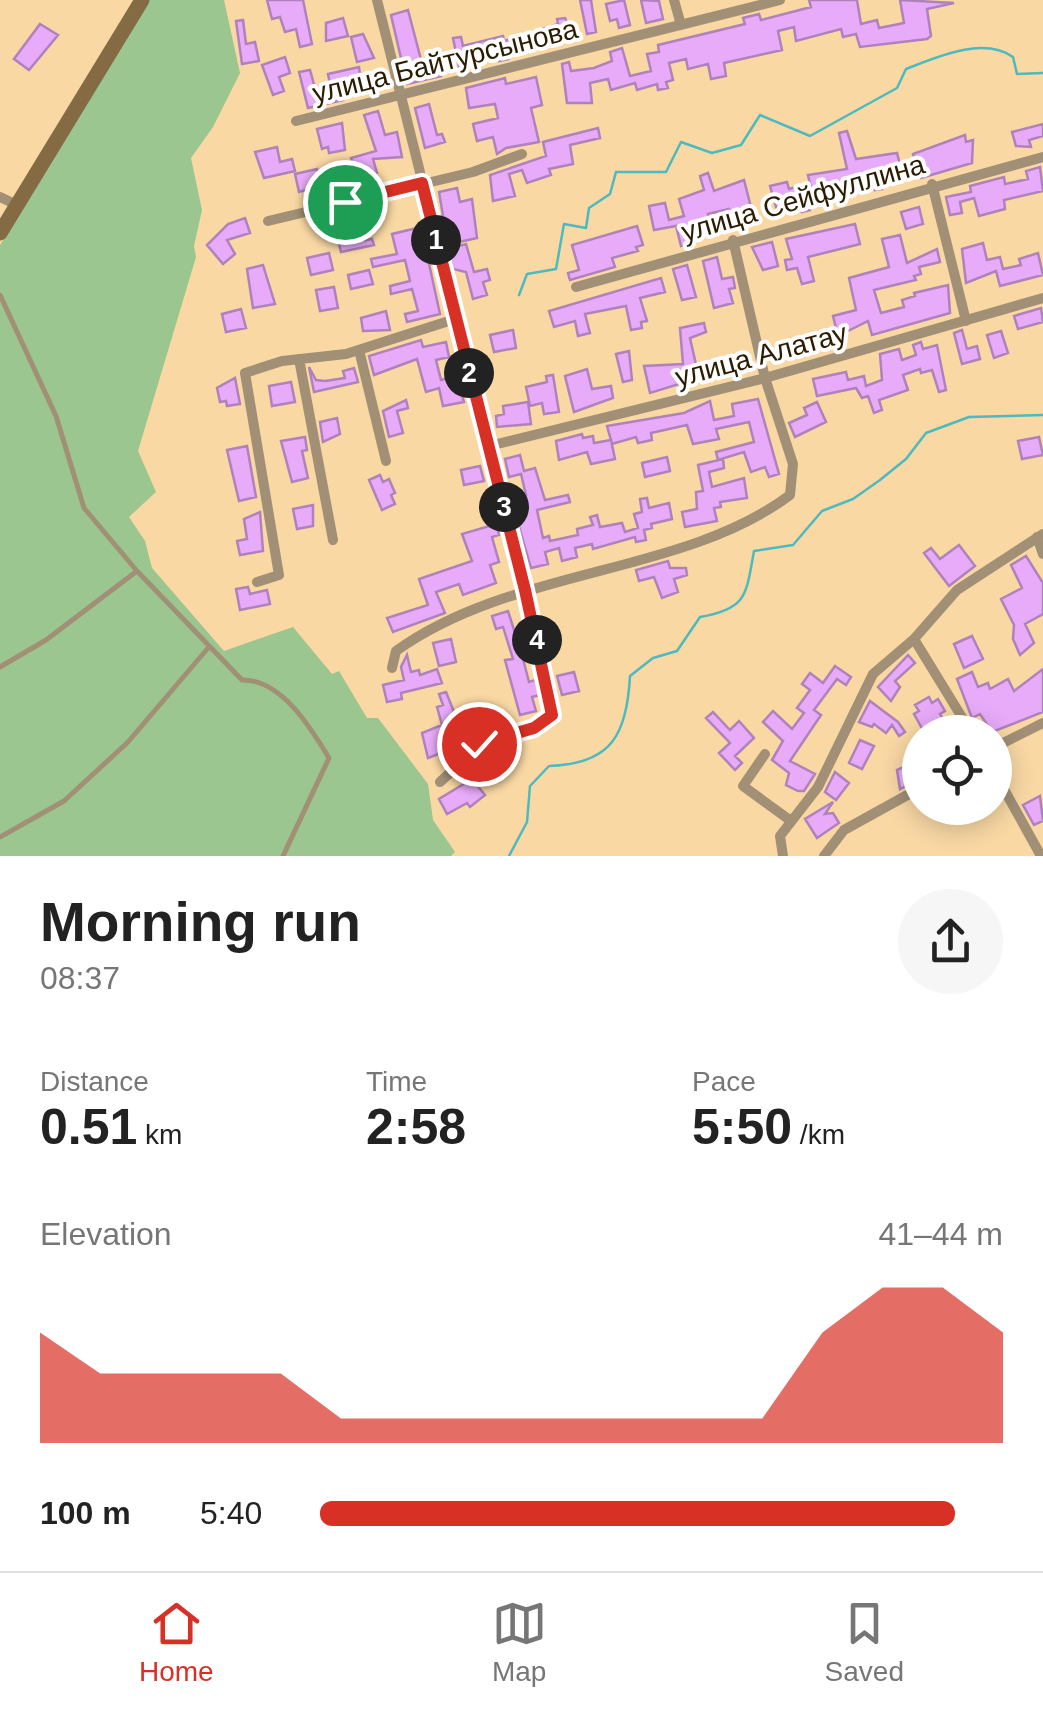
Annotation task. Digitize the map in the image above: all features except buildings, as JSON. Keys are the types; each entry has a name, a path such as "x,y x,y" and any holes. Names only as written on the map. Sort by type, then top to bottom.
{"street":[{"path":"0,233 142,0"},
{"path":"377,0 525,590 552,715 534,728 487,739 440,782"},
{"path":"674,0 681,25"},
{"name":"улица Байтурсынова","path":"296,121 780,0"},
{"path":"268,221 473,172 522,154"},
{"name":"улица Сейфуллина","path":"576,287 932,184 1043,157"},
{"path":"932,184 966,321"},
{"path":"0,197 17,205"},
{"path":"392,668 396,651 404,645 525,590 728,532 790,495 794,482 786,438 765,378 734,240"},
{"name":"улица Алатау","path":"488,446 765,378 1043,298"},
{"path":"256,582 279,574 245,373 299,359 359,350 455,319"},
{"path":"359,350 386,461"},
{"path":"299,359 332,540"},
{"path":"783,856 780,836 818,787 872,674 914,639 957,590 1040,536 1043,554"},
{"path":"914,639 961,715"},
{"path":"1012,738 1043,723"},
{"path":"765,754 743,786 791,821"},
{"path":"824,856 844,830 902,798"},
{"path":"1012,805 1040,856"}],"lane":[{"path":"0,295 56,416 84,508 208,648 242,680 256,680 282,697 329,758 328,768 309,793 284,856"},
{"path":"0,667 46,640 137,571"},
{"path":"0,837 64,802 128,742 208,648"}],"green space":[{"path":"148,0 224,0 240,73 213,127 191,158 202,210 194,246 196,257 138,451 156,492 129,517 145,541 152,568 224,651 293,627 332,674 339,671 367,718 378,718 428,784 433,820 455,852 451,856 0,856 0,245"}],"waterway":[{"path":"519,295 527,274 556,269 564,224 586,228 589,208 610,194 616,172 666,172 681,142 712,153 741,145 760,115 810,136 897,88 906,69 974,48 988,48 1013,57 1017,74 1043,73"},
{"path":"509,856 527,822 530,786 549,766 588,759 612,742 625,714 630,676 653,658 677,651 700,617 736,604 746,589 754,551 793,545 822,511 853,499 880,480 906,459 926,433 969,417 1043,415"}],"route":[{"path":"345,202 422,183 525,590 552,715 534,728 498,735 479,744"}]}
